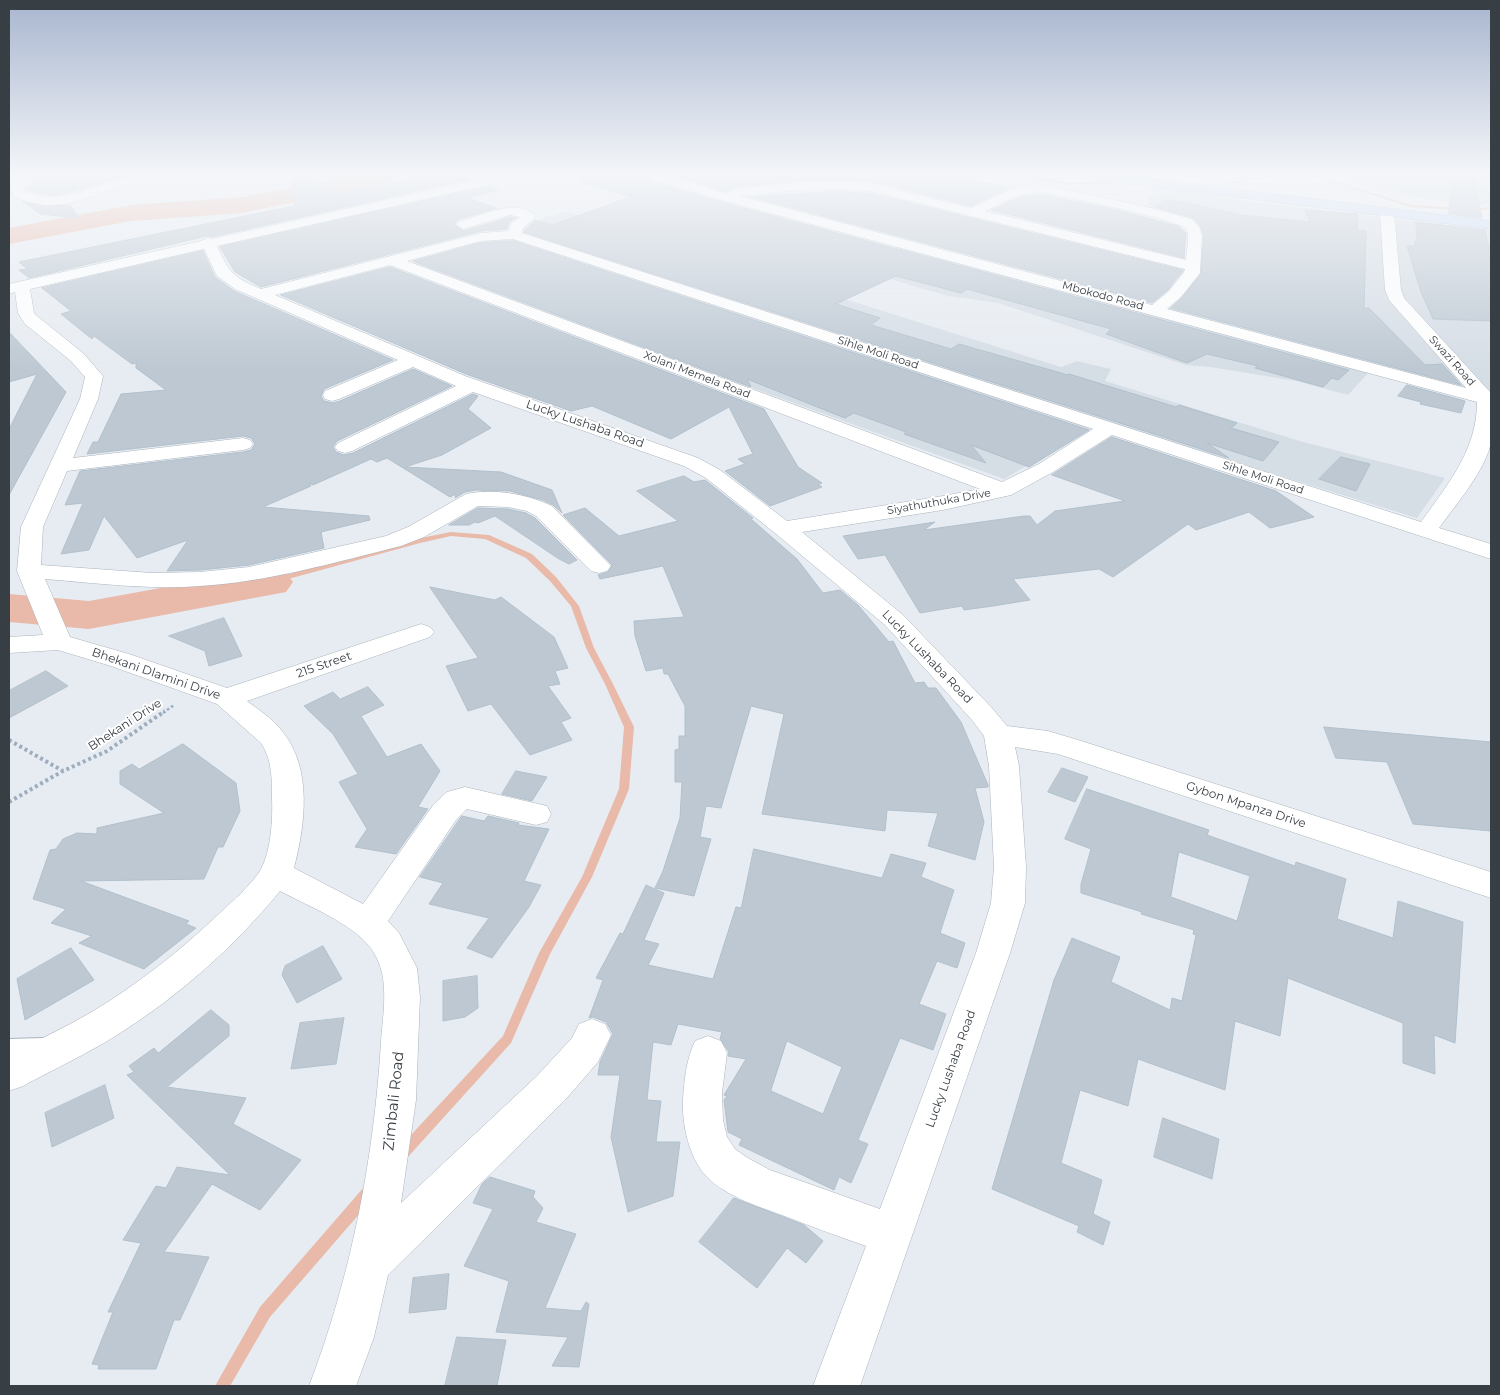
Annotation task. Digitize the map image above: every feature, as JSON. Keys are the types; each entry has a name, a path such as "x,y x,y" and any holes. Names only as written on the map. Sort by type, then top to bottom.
{"street":[{"path":"56,637 29,571 32,527 89,399 94,376 78,357 32,320 26,313 15,287 212,241"},
{"name":"Sihle Moli Road","path":"260,294 465,241"},
{"name":"Sihle Moli Road","path":"536,241 1108,429 1491,552"},
{"name":"Mbokodo Road","path":"894,241 1489,399"},
{"path":"1091,241 1192,266"},
{"path":"1156,310 1187,282 1192,273 1194,241"},
{"name":"Swazi Road","path":"1389,241 1393,290 1397,300 1489,399"},
{"name":"Lucky Lushaba Road","path":"208,242 222,273 241,286 472,385 664,451 691,462 713,474 783,528 894,620 982,714 998,734 1004,766 1007,813 1010,867 1008,903 993,952 837,1386"},
{"name":"Xolani Memela Road","path":"391,260 1003,490"},
{"path":"332,395 414,360"},
{"path":"344,447 472,385"},
{"path":"1426,530 1482,466 1489,399"},
{"name":"Siyathuthuka Drive","path":"783,528 943,503 1003,490 1046,468 1108,429"},
{"path":"58,466 243,444"},
{"path":"29,571 152,580 200,580 248,574 393,541 416,532 474,499 508,500 534,506 544,511 599,566"},
{"name":"215 Street","path":"227,698 421,632"},
{"name":"Bhekani Dlamini Drive","path":"9,645 56,637 227,698 271,736 280,749 286,770 288,804 286,836 276,874 246,908 200,953 153,991 103,1024 9,1074"},
{"name":"Gybon Mpanza Drive","path":"998,734 1048,741 1068,747 1491,885"},
{"path":"368,923 445,812 458,800 473,798 536,814"},
{"name":"Zimbali Road","path":"276,874 368,923 388,943 398,968 402,997 397,1100 372,1248 351,1337 333,1386"},
{"path":"372,1248 552,1088 585,1050 592,1035"},
{"path":"708,1053 701,1103 707,1136 717,1159 742,1178 762,1187 892,1235"}],"lane":[{"path":"9,1049 60,1047"}],"path":[{"name":"Bhekani Drive","path":"9,802 63,771 106,750 198,688"},
{"path":"9,740 63,771"}],"shaded area":[{"path":"477,241 661,241 1061,367 1077,361 1111,369 1105,381 1303,442 1445,478 1417,518 1103,421 1004,479 410,264"},
{"path":"1195,241 1491,241 1491,394 1165,309"},
{"path":"902,247 1370,371 1348,395 1296,381 1211,367 1186,365 998,303 948,296 855,269"}],"building":[{"path":"122,241 185,241 29,278 19,270 27,269 19,262"},
{"path":"246,241 441,241 261,287 235,272 220,247"},
{"path":"513,241 1089,430 1029,467 971,445 986,463 904,434 906,432 854,413 845,418 747,379 751,387 413,261 481,243"},
{"path":"552,241 868,241 1349,370 1338,380 1332,378 1323,387 1255,368 1258,366 1207,354 1187,363 1106,334 1111,329 967,289 961,293 896,276 836,304 880,318 871,325 951,349 959,344 1069,374 1176,407 1179,405 1237,423 1231,428 1279,442 1263,461 1207,443 1229,458"},
{"path":"918,241 1065,241 1183,270 1168,290 1152,303"},
{"path":"1116,241 1185,241 1184,258"},
{"path":"1204,241 1366,241 1364,308 1369,308 1425,365 1442,364 1461,385 1171,308 1182,298 1201,274"},
{"path":"1415,241 1487,241 1488,245 1491,246 1491,321 1433,319 1421,292 1407,246 1415,246"},
{"path":"203,251 215,277 234,291 393,360 324,389 321,396 324,401 333,403 340,401 413,369 452,386 337,441 333,447 336,452 344,455 353,453 473,394 478,396 468,409 491,428 442,455 405,467 501,472 552,490 562,513 553,505 543,500 510,491 476,490 465,492 455,498 456,494 450,497 387,458 377,462 371,459 313,485 309,483 311,486 263,507 369,516 370,520 321,532 324,548 249,565 167,571 188,540 137,558 104,516 89,550 61,554 83,503 65,505 80,471 243,452 251,450 255,444 251,438 243,436 87,454 93,442 98,442 121,394 166,390 136,368 136,363 132,364 94,336 92,339 61,314 71,311 42,288"},
{"path":"390,267 764,409 798,467 822,483 818,484 822,487 770,506 725,471 745,464 738,459 753,454 729,407 671,439 592,406 571,411 466,374 281,295"},
{"path":"9,332 66,392 9,495 9,429 37,374 9,382"},
{"path":"1407,385 1465,401 1461,413 1420,404 1421,402 1398,396"},
{"path":"1112,437 1276,491 1314,517 1270,528 1249,512 1196,530 1188,524 1113,577 1099,569 1013,579 1030,600 964,610 962,606 920,613 885,555 858,559 843,536 935,522 924,530 1024,516 1030,516 1037,525 1055,511 1125,501 1052,475"},
{"path":"1341,457 1370,464 1356,491 1319,479"},
{"path":"684,476 694,482 705,480 753,518 751,519 797,559 823,593 840,590 858,605 889,642 893,641 915,683 924,682 928,688 936,688 961,722 988,785 988,787 975,788 984,822 975,860 928,846 938,813 887,810 885,831 762,814 784,714 751,706 721,808 706,806 700,837 711,839 694,896 655,888 663,871 680,818 682,782 675,782 675,750 679,749 679,736 685,736 685,706 668,674 664,674 663,668 646,671 635,636 634,621 684,617 663,566 600,579 598,575 608,572 612,565 563,515 585,508 619,536 678,521 637,491"},
{"path":"478,508 508,509 526,513 535,518 577,560 569,564 559,559 495,516 469,525 449,525"},
{"path":"430,587 495,600 501,597 554,637 568,668 555,671 560,684 548,686 571,718 561,722 572,740 530,755 491,704 468,711 446,666 478,658"},
{"path":"224,618 242,656 209,666 205,651 169,636"},
{"path":"46,671 68,686 9,718 9,691"},
{"path":"368,687 384,705 361,716 387,757 421,744 440,771 418,807 428,809 396,854 355,847 367,829 339,782 358,774 333,734 304,706 333,692 340,699"},
{"path":"1324,727 1491,742 1491,831 1413,824 1387,762 1336,758"},
{"path":"183,744 236,783 240,811 223,847 218,847 204,879 81,881 189,921 186,924 196,928 144,969 79,943 92,936 51,923 66,909 33,899 50,850 56,849 63,839 77,833 97,834 97,828 164,813 120,784 120,771 132,764 139,769"},
{"path":"1062,768 1088,777 1075,802 1048,792"},
{"path":"516,771 547,777 532,801 502,794"},
{"path":"1087,789 1209,830 1207,835 1295,866 1296,862 1346,879 1337,919 1393,938 1398,901 1463,922 1455,1043 1434,1035 1435,1074 1403,1063 1403,1023 1288,978 1280,1036 1235,1021 1225,1090 1138,1059 1128,1106 1080,1090 1061,1163 1102,1180 1093,1214 1110,1222 1103,1245 1077,1232 1079,1226 992,1189 1054,980 1072,938 1120,957 1111,982 1170,1010 1172,998 1182,1001 1196,935 1193,934 1194,930 1081,893 1081,884 1091,849 1065,839","holes":["1179,852 1250,876 1237,921 1171,897"]},
{"path":"462,816 484,821 488,816 519,823 518,825 549,829 524,881 541,885 529,907 492,958 467,948 489,918 429,904 443,883 420,877"},
{"path":"754,849 882,878 891,854 926,863 921,877 954,890 940,933 965,943 957,968 937,961 919,1004 946,1014 933,1050 900,1038 858,1140 868,1144 851,1183 839,1177 834,1190 739,1145 742,1139 728,1132 724,1100 727,1096 724,1095 746,1059 728,1056 729,1052 720,1039 722,1032 678,1024 671,1045 653,1042 647,1100 661,1101 656,1142 680,1142 673,1196 628,1212 611,1137 620,1075 598,1075 600,1062 613,1034 606,1022 593,1017 589,1018 603,980 596,978 620,933 623,934 646,885 664,893 644,940 659,944 648,965 713,979 736,907 741,908","holes":["787,1041 842,1067 823,1114 771,1091"]},
{"path":"323,946 342,979 297,1003 282,975 285,966"},
{"path":"71,948 94,980 25,1020 17,979"},
{"path":"477,976 478,1008 465,1017 443,1021 443,981"},
{"path":"211,1010 229,1025 229,1036 167,1087 246,1098 233,1124 301,1160 260,1210 212,1184 164,1252 209,1257 180,1320 174,1320 156,1369 98,1369 99,1365 92,1364 113,1312 108,1312 141,1243 123,1240 156,1186 166,1188 177,1167 230,1175 127,1075 134,1072 129,1066 154,1048 158,1053"},
{"path":"344,1018 336,1064 291,1069 300,1023"},
{"path":"105,1085 114,1118 52,1147 45,1113"},
{"path":"1163,1118 1219,1139 1212,1179 1154,1157"},
{"path":"490,1177 535,1191 533,1197 543,1208 536,1222 576,1234 545,1308 581,1311 586,1302 589,1304 579,1367 552,1366 568,1337 496,1332 509,1281 464,1266 493,1209 473,1203 482,1184"},
{"path":"734,1198 804,1225 823,1241 806,1263 787,1248 757,1288 699,1242"},
{"path":"449,1274 446,1309 409,1313 413,1278"},
{"path":"457,1337 506,1340 497,1386 445,1386"}],"waterway":[{"path":"270,582 451,534 486,537 529,556 553,579 575,606 590,648 629,727 624,789 587,877 545,953 507,1039 402,1154"},
{"path":"9,608 89,615 270,582"},
{"path":"222,1386 265,1312 369,1192"}]}
